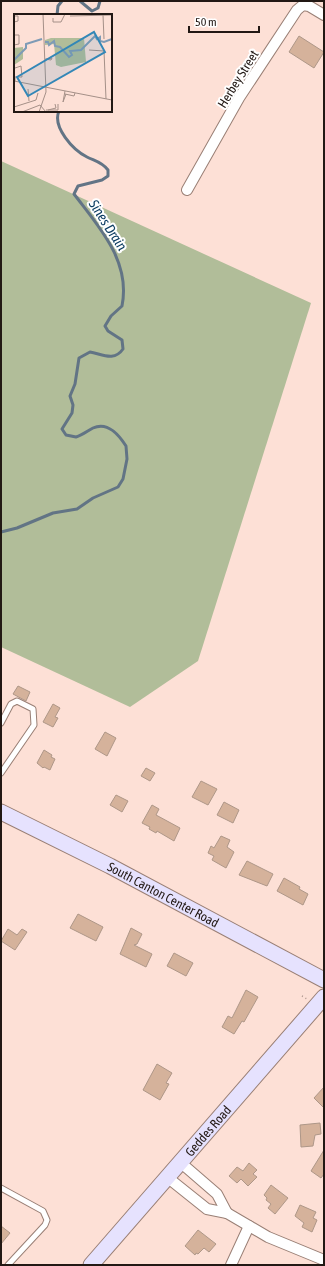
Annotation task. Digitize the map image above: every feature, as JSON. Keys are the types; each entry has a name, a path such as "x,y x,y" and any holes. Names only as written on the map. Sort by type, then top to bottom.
{"main road":[{"name":"South Canton Center Road","path":"1,812 122,873 324,980"},
{"name":"Geddes Road","path":"91,1265 324,997"}],"street":[{"name":"Herbey Street","path":"187,190 239,98 297,10 303,5 309,6 324,15"},
{"path":"180,1162 217,1194 227,1213"},
{"path":"168,1177 207,1209 227,1213 268,1237 324,1260"},
{"path":"231,1265 249,1226"}],"lane":[{"path":"1,723 11,704 17,701 33,709 34,725 1,773"},
{"path":"1,1188 43,1211 47,1220 45,1225 8,1265"}],"green space":[{"path":"1,161 311,303 198,661 130,707 1,647"}],"building":[{"path":"299,36 324,52 314,68 289,52"},
{"path":"18,686 30,692 26,701 13,694"},
{"path":"53,704 60,708 55,717 58,718 53,727 43,722"},
{"path":"105,732 116,738 107,756 95,749"},
{"path":"44,750 55,759 50,770 44,767 43,768 37,763"},
{"path":"146,768 155,773 150,781 141,776"},
{"path":"201,781 217,789 208,805 192,797"},
{"path":"116,795 128,801 122,812 110,805"},
{"path":"224,802 239,810 233,823 217,815"},
{"path":"152,805 159,809 156,815 180,828 174,841 157,831 156,833 149,829 150,827 142,823"},
{"path":"221,836 230,840 227,847 234,852 226,868 212,860 214,856 208,853 211,846 214,848"},
{"path":"247,861 273,874 267,886 239,875"},
{"path":"284,878 300,887 299,889 308,894 303,905 277,891"},
{"path":"78,914 103,927 96,941 70,928"},
{"path":"131,928 142,934 137,944 134,945 152,954 146,967 120,954"},
{"path":"8,929 17,935 22,929 27,932 15,950 1,941"},
{"path":"174,953 193,963 186,976 167,966"},
{"path":"246,990 258,997 244,1022 242,1021 234,1034 222,1027 228,1016 232,1018"},
{"path":"157,1064 172,1073 166,1083 169,1084 160,1100 143,1090"},
{"path":"324,1087 324,1106 323,1107 314,1098"},
{"path":"320,1123 321,1134 315,1135 313,1146 301,1147 300,1125"},
{"path":"324,1150 324,1174 321,1178 311,1171"},
{"path":"249,1163 257,1170 253,1174 257,1177 248,1186 241,1179 237,1183 229,1176 237,1167 243,1171"},
{"path":"271,1185 288,1198 275,1214 268,1208 271,1204 266,1200 267,1198 264,1195"},
{"path":"300,1205 316,1212 313,1218 317,1220 312,1232 302,1227 304,1223 295,1216"},
{"path":"1,1226 10,1233 1,1244"},
{"path":"198,1230 216,1244 209,1252 204,1248 195,1255 185,1246"}],"waterway":[{"name":"Sines Drain","path":"57,14 58,6 62,1"},
{"name":"Sines Drain","path":"80,1 92,11 98,8 100,1"},
{"name":"Sines Drain","path":"1,532 17,528 53,513 77,509 93,498 118,487 123,479 127,459 126,446 112,430 104,426 98,426 76,437 66,435 62,429 72,413 73,405 70,396 75,384 79,358 90,352 112,356 116,355 123,349 122,340 108,331 105,326 111,316 122,306 124,290 122,274 111,246 103,232 74,194 78,186 102,180 108,176 108,170 101,163 81,154 70,144 58,124 59,112"}]}
